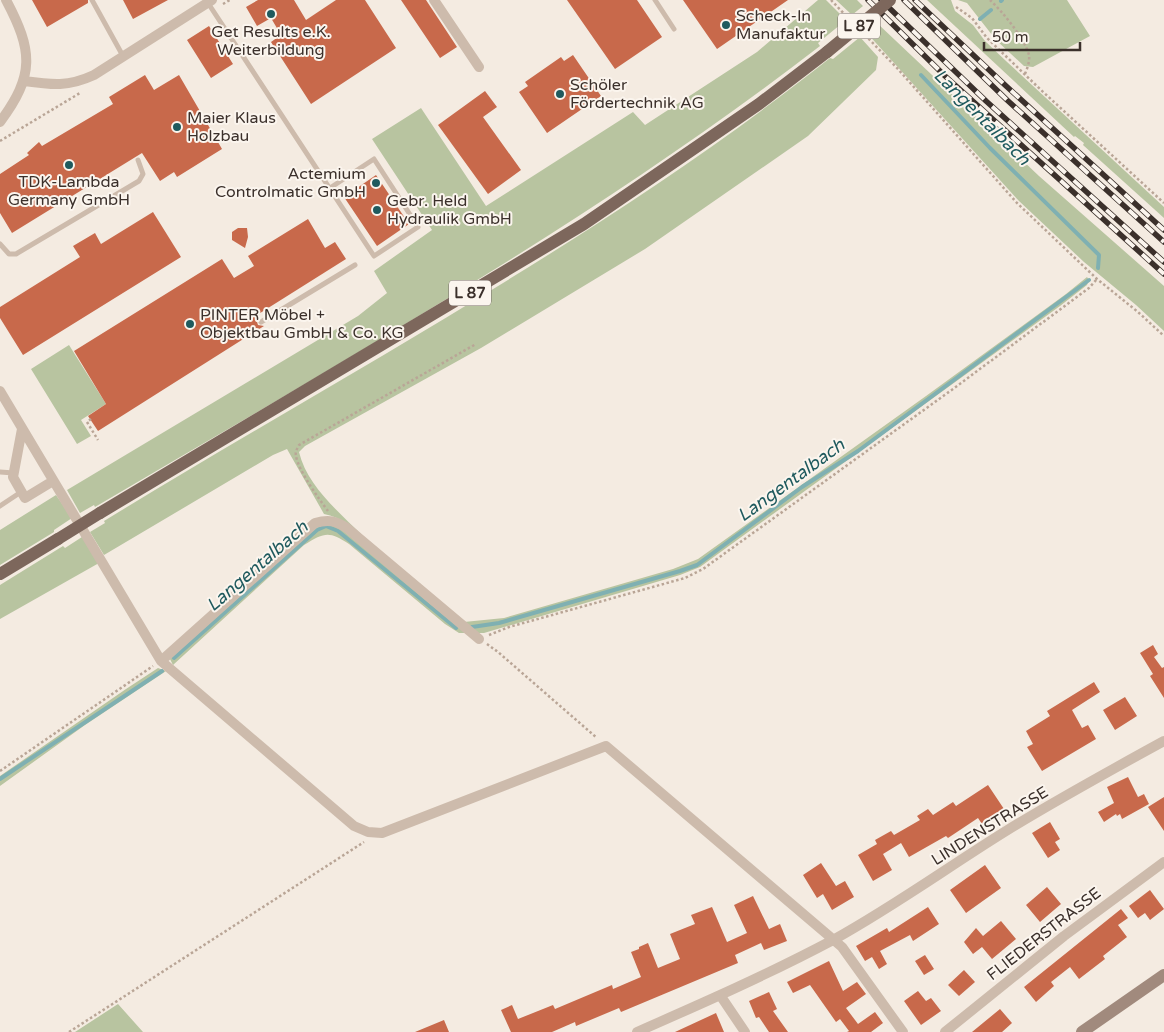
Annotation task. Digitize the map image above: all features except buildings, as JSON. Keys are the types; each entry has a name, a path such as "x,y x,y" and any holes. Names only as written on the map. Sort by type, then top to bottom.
{"main road":[{"name":"L 87","path":"0,574 584,224 743,115 827,52 890,0"}],"street":[{"path":"0,122 17,99 24,81 27,62 25,43 6,0"},
{"path":"434,0 479,67"},
{"path":"24,81 66,85 94,75 210,1"},
{"path":"0,391 161,661 354,826 370,832 382,833 606,746 834,939 842,947 903,1032"},
{"path":"22,429 13,477 26,498 53,482"},
{"path":"161,661 315,523 326,519 337,522 347,528 480,639"},
{"name":"LINDENSTRASSE","path":"637,1032 720,995 834,939 923,886 1006,831 1164,740"},
{"name":"FLIEDERSTRASSE","path":"945,1032 1064,936 1164,862"},
{"path":"1082,1032 1164,976"},
{"path":"720,995 745,1032"}],"lane":[{"path":"92,0 123,56"},
{"path":"655,0 674,29"},
{"path":"210,1 330,188 374,256 418,227 374,159 330,188"},
{"path":"0,244 9,254 16,254 131,186 139,181 143,174 138,160"},
{"path":"261,322 355,265"},
{"path":"0,472 14,473"},
{"path":"0,506 22,492"}],"path":[{"path":"831,0 851,20"},
{"path":"990,0 1003,12 1026,48 1029,57 1024,74"},
{"path":"956,7 972,18 987,38 1024,74 1164,203"},
{"path":"864,34 897,68 1017,203 1097,279 1164,336"},
{"path":"480,639 509,627 685,578 703,569 977,371 1089,288 1097,279"},
{"path":"337,522 327,510 296,458 296,451 299,445 476,344"},
{"path":"90,420 87,422 98,440"},
{"path":"480,639 498,652 606,746"},
{"path":"0,771 161,661"},
{"path":"69,1032 364,842 370,832"}],"green space":[{"path":"818,0 826,0 846,20 818,43 820,46 734,110 556,231 465,288 95,507 94,505 80,513 67,490 358,316 387,293 374,271 432,230 372,139 421,108 486,206 633,112 645,125 757,52"},
{"path":"836,0 857,0 863,6 852,15"},
{"path":"927,0 951,0 955,11 973,25 985,41 1164,207 1164,218 1083,145 1084,143 1074,137"},
{"path":"958,0 1067,0 1090,36 1033,67 1024,66 996,40 967,3"},
{"path":"877,23 1039,176 1164,286 1164,331 1084,262 1019,201 866,32"},
{"path":"860,37 878,57 876,70 808,136 645,249 481,348 305,446 299,452 309,476 317,488 335,509 364,537 341,520 324,514 287,449 273,455 104,555 90,532 105,523 104,521 566,244 656,185 744,123 830,58 833,59"},
{"path":"1087,277 1089,280 1087,285 1060,306 700,567 680,575 484,633 478,633 464,622 504,618 673,569 698,559 926,396"},
{"path":"69,345 106,404 81,420 91,436 77,444 31,369"},
{"path":"56,495 72,518 54,530 54,532 0,565 0,530"},
{"path":"335,524 467,633 459,633 445,624 349,544 332,535 327,535 304,545 173,665 170,659 171,656 314,528"},
{"path":"82,537 99,563 0,619 0,585 63,546 65,548"},
{"path":"158,668 166,671 85,725 0,786 0,776"},
{"path":"118,1004 143,1032 75,1032"}],"waterway":[{"name":"Langentalbach","path":"980,19 991,10"},
{"name":"Langentalbach","path":"921,75 990,148 1099,255 1098,268"},
{"name":"Langentalbach","path":"472,627 499,623 697,565 802,487 858,451 1089,280"},
{"name":"Langentalbach","path":"174,658 317,530 326,526 338,531 456,628"},
{"name":"Langentalbach","path":"0,779 162,671"}],"railway":[{"path":"868,0 945,76 1164,274"},
{"path":"881,0 986,101 1164,262"},
{"path":"904,0 1007,100 1164,242"},
{"path":"915,0 1164,230"}],"place":[{"name":"Get Results e.K. Weiterbildung","path":"271,14"},
{"name":"Scheck-In Manufaktur","path":"726,25"},
{"name":"Schöler Fördertechnik AG","path":"560,94"},
{"name":"Maier Klaus Holzbau","path":"177,127"},
{"name":"TDK-Lambda Germany GmbH","path":"69,165"},
{"name":"Actemium Controlmatic GmbH","path":"376,183"},
{"name":"Gebr. Held Hydraulik GmbH","path":"377,210"},
{"name":"PINTER Möbel + Objektbau GmbH & Co. KG","path":"190,324"}]}
